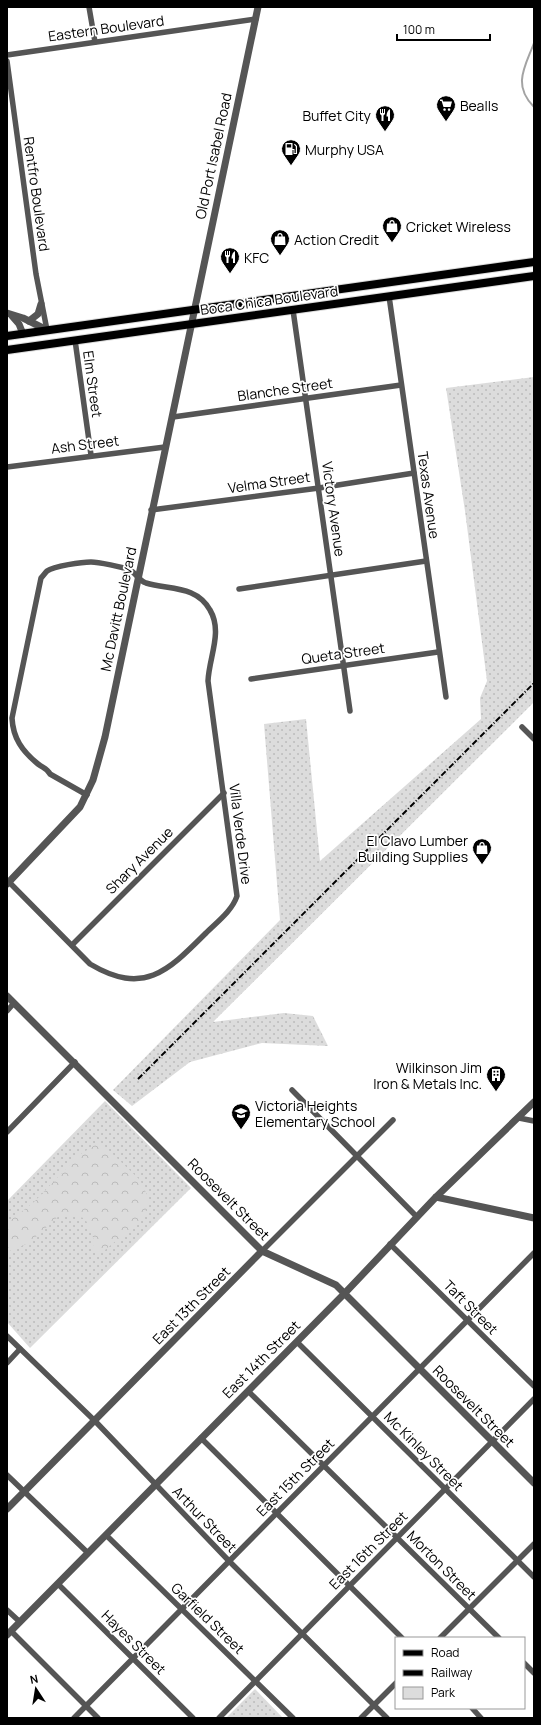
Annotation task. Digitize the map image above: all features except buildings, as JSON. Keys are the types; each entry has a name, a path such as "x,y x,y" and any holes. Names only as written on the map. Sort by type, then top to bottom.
{"main road":[{"name":"Boca Chica Boulevard","path":"7,336 534,262"},
{"name":"Boca Chica Boulevard","path":"7,350 534,276"}],"street":[{"path":"89,7 94,42"},
{"name":"Old Port Isabel Road","path":"194,310 258,7"},
{"name":"Eastern Boulevard","path":"7,55 256,19"},
{"name":"Rentfro Boulevard","path":"7,61 41,304 47,330"},
{"name":"Texas Avenue","path":"389,296 438,652 446,697"},
{"path":"29,321 38,314 41,304"},
{"name":"Mc Davitt Boulevard","path":"8,883 71,818 87,795 93,780 105,737 151,510 173,417 194,310"},
{"name":"Victory Avenue","path":"293,310 350,711"},
{"path":"10,314 47,330"},
{"path":"10,314 19,324 22,334"},
{"name":"Elm Street","path":"75,340 91,455"},
{"name":"Blanche Street","path":"173,417 401,385"},
{"name":"Ash Street","path":"7,467 91,455 165,447"},
{"name":"Velma Street","path":"151,510 319,488 414,472"},
{"path":"239,589 426,561"},
{"name":"Villa Verde Drive","path":"8,883 90,964 106,973 119,977 144,977 157,975 177,962 218,922 234,903 237,896 208,681 208,669 217,630 211,611 205,602 190,592 146,583 138,578 131,570 92,562 54,568 46,571 42,578 12,718 13,730 17,742 38,764 47,769 50,774 87,795"},
{"name":"Queta Street","path":"251,679 438,652"},
{"path":"522,727 534,739"},
{"name":"Shary Avenue","path":"72,945 224,793"},
{"name":"Roosevelt Street","path":"7,996 75,1062 262,1251 336,1285 534,1483"},
{"path":"7,1011 14,1003"},
{"path":"7,1132 75,1062"},
{"path":"292,1090 417,1217"},
{"name":"East 14th Street","path":"9,1633 297,1342 436,1197 534,1102"},
{"path":"519,1118 534,1121"},
{"name":"East 13th Street","path":"7,1509 393,1120"},
{"path":"436,1197 534,1218"},
{"name":"Taft Street","path":"390,1244 534,1386"},
{"name":"East 15th Street","path":"74,1718 534,1253"},
{"name":"Arthur Street","path":"7,1336 95,1421 155,1486 229,1562 387,1718"},
{"name":"Mc Kinley Street","path":"297,1342 534,1576"},
{"path":"7,1362 20,1349"},
{"name":"Morton Street","path":"248,1391 498,1637"},
{"name":"East 16th Street","path":"219,1718 534,1399"},
{"path":"201,1438 401,1637"},
{"path":"7,1475 88,1553"},
{"name":"Garfield Street","path":"106,1535 293,1718"},
{"path":"441,1637 534,1544"},
{"name":"Hayes Street","path":"58,1584 193,1718"},
{"path":"7,1610 20,1622"},
{"path":"9,1633 98,1718"},
{"path":"525,1664 534,1673"},
{"path":"361,1718 395,1684"},
{"path":"473,1709 482,1718"}],"green space":[{"path":"534,377 534,702 213,1022 284,1013 313,1016 328,1046 262,1043 190,1062 132,1106 113,1090 280,920 264,724 306,719 320,861 481,719 480,698 487,681 465,511 446,388"},
{"path":"105,1101 191,1188 30,1348 7,1322 7,1201"},
{"path":"100,1142 140,1180 150,1201 142,1219 105,1250 92,1253 94,1240 85,1218 60,1215 29,1243 7,1252 7,1223 34,1202 79,1155"},
{"path":"255,1689 283,1718 226,1718"}],"waterway":[{"path":"534,43 522,76 523,91 527,99 534,107"}],"railway":[{"path":"138,1079 534,683"}],"place":[{"name":"Bealls","path":"446,122"},
{"name":"Buffet City","path":"385,132"},
{"name":"Murphy USA","path":"291,166"},
{"name":"Cricket Wireless","path":"392,243"},
{"name":"Action Credit","path":"280,256"},
{"name":"KFC","path":"230,274"},
{"name":"El Clavo Lumber Building Supplies","path":"482,865"},
{"name":"Wilkinson Jim Iron & Metals Inc.","path":"496,1092"},
{"name":"Victoria Heights Elementary School","path":"241,1130"}]}
